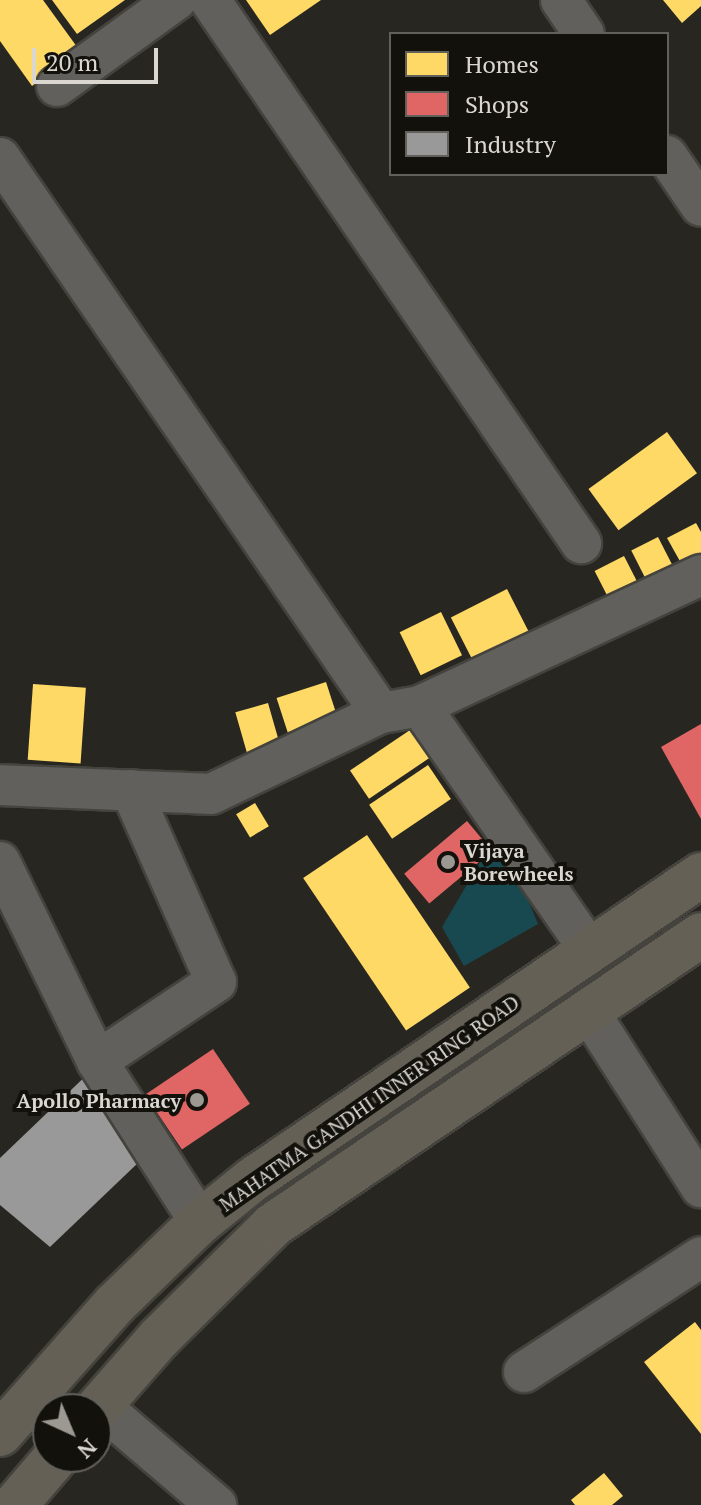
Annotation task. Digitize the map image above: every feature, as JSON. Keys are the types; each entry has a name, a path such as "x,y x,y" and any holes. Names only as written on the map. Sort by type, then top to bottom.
{"main road":[{"name":"MAHATMA GANDHI INNER RING ROAD","path":"0,1434 115,1304 200,1222 252,1180 701,875"},
{"path":"111,1393 159,1338 273,1225 701,935"},
{"path":"15,1505 42,1473"}],"street":[{"path":"57,86 176,0"},
{"path":"210,0 581,543"},
{"path":"561,0 583,32"},
{"path":"0,158 381,713"},
{"path":"669,159 701,206"},
{"path":"0,785 211,794 381,713 420,706 701,575"},
{"path":"420,706 590,951"},
{"path":"97,1061 216,982 131,790"},
{"path":"0,862 97,1061 200,1222"},
{"path":"589,1012 701,1187"},
{"path":"524,1372 701,1257"},
{"path":"112,1420 216,1505"}],"water":[{"path":"499,830 538,924 464,966 442,927"}],"building: Homes":[{"path":"0,0 43,0 80,51 32,86 0,41"},
{"path":"52,0 125,0 77,34"},
{"path":"246,0 321,0 270,35"},
{"path":"663,0 701,0 701,6 682,23"},
{"path":"667,432 697,473 619,530 589,489"},
{"path":"696,523 701,532 701,564 686,572 667,538"},
{"path":"658,537 675,571 649,584 631,551"},
{"path":"624,556 641,590 612,605 595,571"},
{"path":"507,589 531,636 475,665 451,618"},
{"path":"441,612 462,655 421,675 400,632"},
{"path":"326,682 337,716 288,732 277,698"},
{"path":"33,684 86,688 81,764 28,760"},
{"path":"268,703 282,753 250,762 235,712"},
{"path":"413,728 432,756 369,799 350,770"},
{"path":"428,765 451,799 392,839 369,805"},
{"path":"255,803 269,826 250,837 236,814"},
{"path":"367,835 470,988 406,1031 303,878"},
{"path":"695,1322 701,1330 701,1434 644,1362"},
{"path":"604,1473 623,1496 612,1505 575,1505 571,1500"}],"building: Shops":[{"path":"701,724 701,819 661,747"},
{"name":"Vijaya Borewheels","path":"467,821 492,851 429,904 404,874"},
{"name":"Apollo Pharmacy","path":"213,1049 250,1104 182,1150 145,1095"}],"building: Industry":[{"path":"94,1068 140,1161 50,1247 0,1205 0,1158"}],"place":[{"name":"Vijaya Borewheels","path":"448,862"},
{"name":"Apollo Pharmacy","path":"197,1100"}]}
